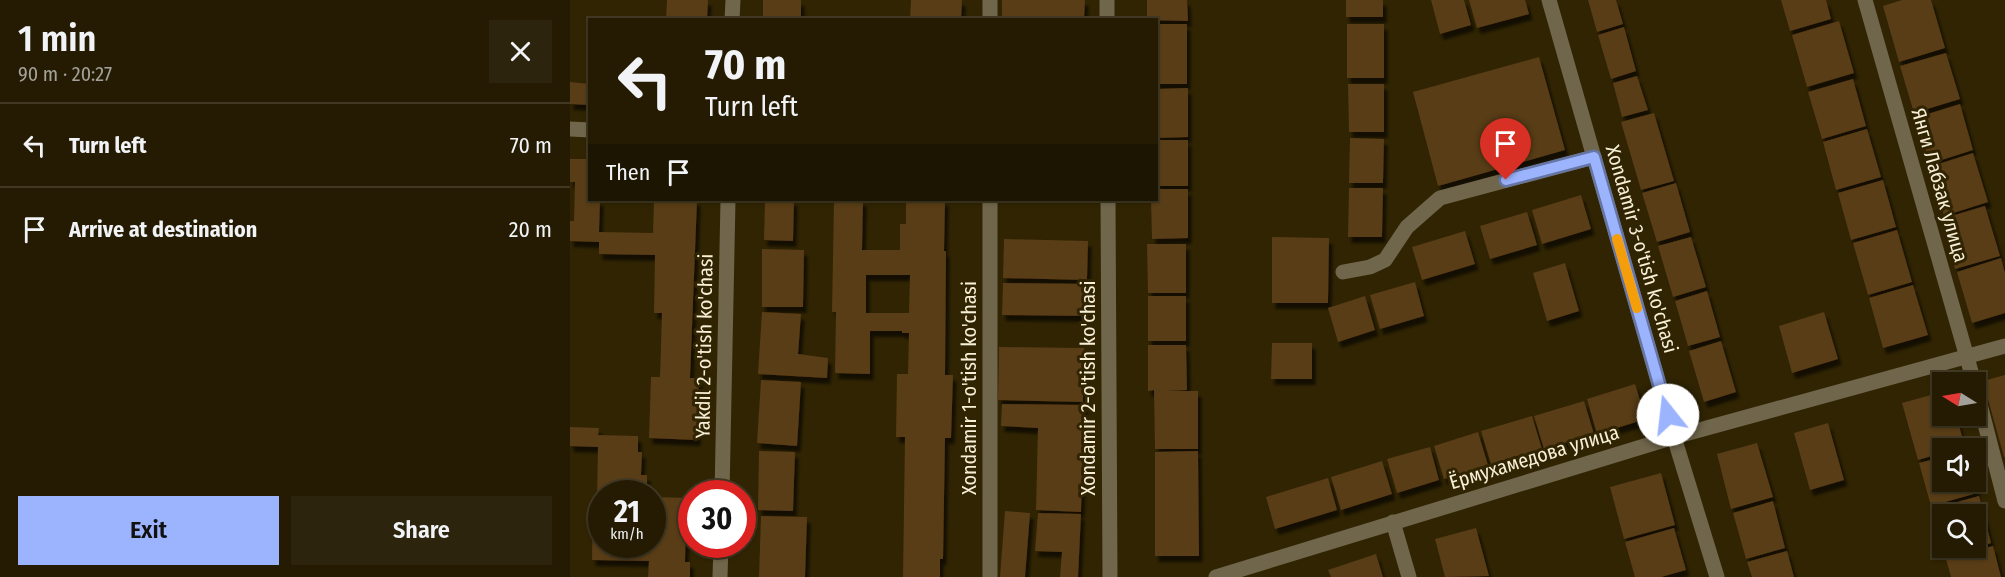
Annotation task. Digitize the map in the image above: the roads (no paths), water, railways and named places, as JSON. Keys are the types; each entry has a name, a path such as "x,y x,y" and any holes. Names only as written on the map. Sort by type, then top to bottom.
{"street":[{"path":"732,18 733,0"},
{"path":"990,0 990,18"},
{"path":"1107,0 1107,18"},
{"name":"Xondamir 3-o'tish ko'chasi","path":"1549,0 1674,436 1717,577"},
{"name":"Янги Лабзак улица","path":"1865,0 1971,372"},
{"path":"570,129 588,130"},
{"path":"1343,272 1370,267 1385,261 1407,227 1440,198 1594,157"},
{"name":"Yakdil 2-o'tish ko'chasi","path":"722,480 728,201"},
{"name":"Xondamir 1-o'tish ko'chasi","path":"990,201 990,577"},
{"name":"Xondamir 2-o'tish ko'chasi","path":"1108,201 1110,577"},
{"name":"Ёрмухамедова улица","path":"1216,577 1674,436 2005,346"},
{"path":"1986,426 2005,501"},
{"path":"1393,522 1409,577"},
{"path":"720,577 721,558"}]}
